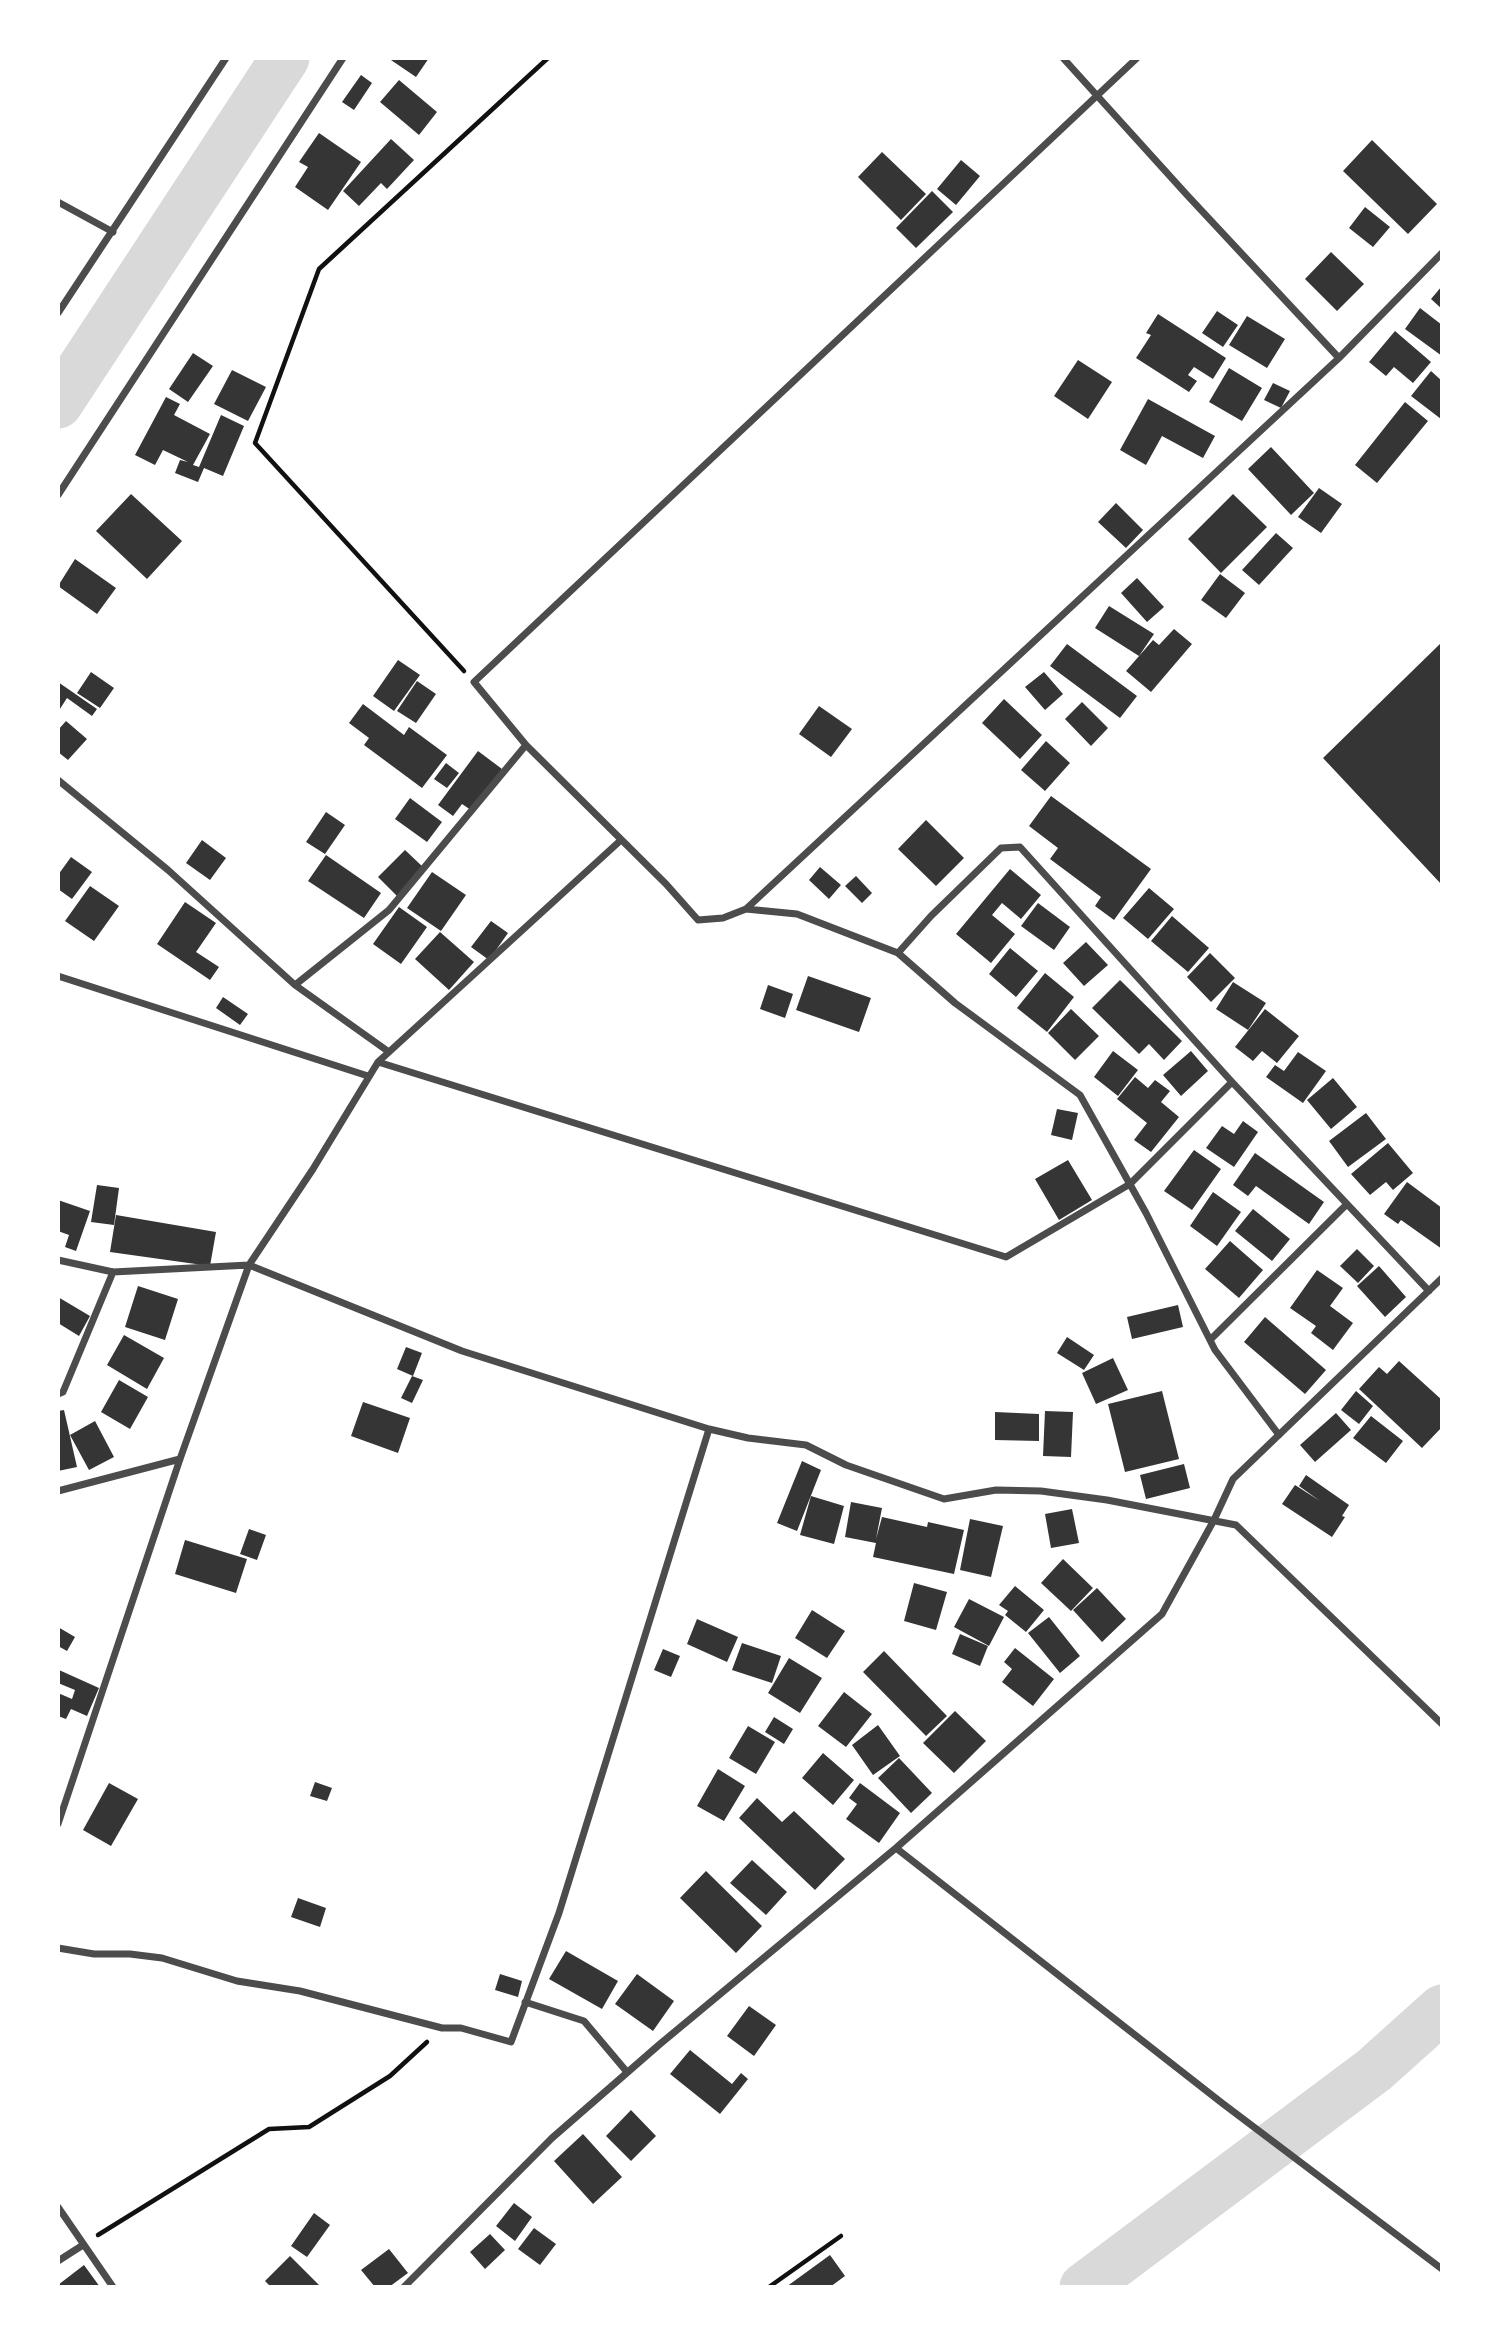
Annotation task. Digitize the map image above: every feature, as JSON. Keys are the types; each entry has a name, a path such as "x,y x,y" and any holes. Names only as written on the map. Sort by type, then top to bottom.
{"street":[{"path":"58,313 226,58"},
{"path":"58,495 343,58"},
{"path":"1063,58 1339,358"},
{"path":"1137,58 474,682 526,745 666,884 698,920 723,918 746,909 1339,358 1442,253"},
{"path":"58,202 113,232"},
{"path":"295,985 389,910 526,745"},
{"path":"58,780 168,870 295,985 389,1052"},
{"path":"58,1824 180,1459 249,1265 313,1169 378,1062 621,840"},
{"path":"898,953 931,916 1001,848 1020,847 1232,1082 1429,1291"},
{"path":"746,909 797,914 898,953 956,1003 1080,1095 1130,1184 1210,1340 1279,1435"},
{"path":"58,976 368,1076"},
{"path":"378,1062 1006,1257 1130,1184 1232,1082"},
{"path":"1210,1340 1346,1205"},
{"path":"58,1260 113,1272 249,1265 462,1351 709,1429 748,1438 806,1445 846,1465 944,1499 996,1490 1041,1491 1107,1500 1236,1525 1442,1724"},
{"path":"58,1394 63,1392 113,1272"},
{"path":"404,2287 552,2138 627,2072 896,1848 1162,1614 1214,1520 1233,1479 1442,1278"},
{"path":"58,1948 94,1954 130,1954 162,1958 237,1981 300,1991 442,2028 461,2028 511,2042 559,1913 709,1429"},
{"path":"58,1491 180,1459"},
{"path":"896,1848 1222,2103 1442,2269"},
{"path":"525,2002 584,2021 627,2072"},
{"path":"58,2207 113,2287"},
{"path":"58,2261 83,2245"}],"path":[{"path":"474,682 256,443 319,269 548,58"},
{"path":"83,2245 269,2129 309,2127 390,2076 442,2028"},
{"path":"769,2287 841,2236"}],"building":[{"path":"388,58 429,58 416,77"},
{"path":"361,75 372,83 354,110 342,102"},
{"path":"399,80 437,112 419,135 380,102"},
{"path":"319,133 361,162 328,210 295,187 308,167 299,162"},
{"path":"391,139 414,160 387,189 381,183 359,206 343,191"},
{"path":"1372,140 1437,204 1408,234 1343,171"},
{"path":"882,152 926,194 901,220 858,177"},
{"path":"961,160 980,176 956,205 937,189"},
{"path":"932,191 953,212 916,248 896,228"},
{"path":"1365,207 1390,227 1373,247 1349,228"},
{"path":"1331,252 1364,284 1337,311 1305,279"},
{"path":"1442,286 1442,309 1431,299"},
{"path":"1420,308 1442,325 1442,356 1405,329"},
{"path":"1217,311 1238,325 1223,347 1202,333"},
{"path":"1158,314 1226,358 1213,379 1194,367 1188,375 1197,381 1189,392 1136,358 1151,335 1146,333"},
{"path":"1247,316 1285,339 1267,368 1229,345"},
{"path":"1395,331 1431,362 1413,383 1394,367 1386,376 1369,362"},
{"path":"193,353 213,366 188,402 169,389"},
{"path":"1078,360 1112,382 1088,419 1054,396"},
{"path":"1229,368 1262,388 1242,421 1209,402"},
{"path":"232,370 266,387 248,421 214,404"},
{"path":"1431,371 1442,381 1441,419 1411,396"},
{"path":"1273,383 1290,391 1281,408 1264,400"},
{"path":"166,397 180,404 174,415 210,434 193,465 199,467 221,415 244,426 223,476 204,468 198,482 175,473 180,460 188,462 163,450 155,465 135,455"},
{"path":"1148,399 1215,436 1203,458 1162,436 1146,465 1120,450"},
{"path":"1405,402 1428,421 1377,483 1355,465"},
{"path":"1271,447 1314,493 1291,515 1248,469"},
{"path":"1319,488 1342,504 1321,533 1298,517"},
{"path":"131,494 182,541 147,579 96,531"},
{"path":"1233,494 1267,527 1221,573 1188,539"},
{"path":"1116,503 1143,530 1126,548 1098,522"},
{"path":"1276,533 1293,548 1259,585 1242,570"},
{"path":"75,559 116,588 97,614 58,586"},
{"path":"1220,574 1245,593 1226,618 1201,600"},
{"path":"1137,578 1164,607 1147,622 1121,593"},
{"path":"1109,606 1154,634 1139,656 1095,628"},
{"path":"1174,629 1192,644 1151,692 1126,671 1153,640 1159,645"},
{"path":"1442,642 1442,885 1323,758"},
{"path":"1067,644 1137,696 1120,718 1050,666"},
{"path":"398,660 420,675 394,711 373,696"},
{"path":"91,672 114,688 100,708 77,693"},
{"path":"1044,672 1063,694 1045,710 1025,687"},
{"path":"417,681 436,694 416,723 397,711"},
{"path":"58,682 97,709 92,716 67,698 58,712"},
{"path":"1004,699 1042,735 1020,759 982,723"},
{"path":"1082,702 1108,728 1091,746 1065,719"},
{"path":"363,704 404,735 409,727 447,755 422,788 364,745 369,738 349,723"},
{"path":"819,706 852,729 831,757 799,734"},
{"path":"66,721 87,739 68,760 58,752 58,730"},
{"path":"1046,741 1070,763 1045,791 1021,770"},
{"path":"478,751 502,769 471,810 462,804 453,816 438,805"},
{"path":"446,763 459,773 447,788 434,779"},
{"path":"1051,796 1151,869 1114,920 1095,906 1101,897 1050,859 1058,848 1029,826"},
{"path":"410,798 442,822 427,842 395,819"},
{"path":"326,812 345,825 325,854 306,842"},
{"path":"926,820 964,858 936,886 898,849"},
{"path":"202,840 226,858 210,880 186,863"},
{"path":"405,850 424,868 397,896 378,877"},
{"path":"326,855 381,893 364,918 308,881"},
{"path":"71,857 92,872 72,899 58,889 58,875"},
{"path":"820,867 841,885 829,899 809,880"},
{"path":"1010,869 1041,895 1021,919 1002,903 992,915 1015,934 991,963 956,934"},
{"path":"432,872 466,895 441,931 407,908"},
{"path":"856,876 872,893 862,903 845,886"},
{"path":"90,886 119,906 94,941 65,921"},
{"path":"1149,888 1174,909 1148,939 1123,918"},
{"path":"185,902 216,923 196,952 219,967 210,980 157,944"},
{"path":"1038,903 1070,927 1054,950 1021,926"},
{"path":"399,907 427,927 401,964 373,944"},
{"path":"1172,916 1209,948 1188,972 1151,941"},
{"path":"491,921 508,933 489,960 471,947"},
{"path":"440,932 474,962 449,990 415,959"},
{"path":"1086,942 1108,965 1084,986 1063,963"},
{"path":"1010,948 1038,971 1016,997 989,974"},
{"path":"1210,953 1235,978 1211,1002 1187,977"},
{"path":"1045,973 1074,997 1047,1032 1017,1008"},
{"path":"808,976 871,998 859,1032 796,1010"},
{"path":"1120,980 1182,1041 1164,1060 1149,1044 1139,1054 1092,1008"},
{"path":"1233,982 1266,1003 1248,1030 1216,1009"},
{"path":"768,985 793,994 785,1018 760,1009"},
{"path":"223,997 248,1014 240,1025 216,1008"},
{"path":"1071,1009 1099,1036 1075,1060 1048,1033"},
{"path":"1265,1009 1299,1036 1277,1063 1262,1051 1253,1061 1235,1047"},
{"path":"1113,1051 1138,1070 1118,1096 1094,1077"},
{"path":"1191,1051 1208,1071 1181,1096 1163,1075"},
{"path":"1298,1052 1326,1071 1303,1103 1266,1077 1275,1065 1284,1071"},
{"path":"1135,1077 1148,1088 1155,1080 1170,1091 1161,1102 1179,1117 1151,1152 1134,1140 1147,1123 1117,1099"},
{"path":"1333,1078 1357,1107 1331,1129 1307,1100"},
{"path":"1057,1109 1078,1113 1072,1140 1051,1135"},
{"path":"1366,1113 1386,1139 1348,1167 1329,1141"},
{"path":"1243,1121 1258,1132 1234,1167 1206,1148 1222,1126 1234,1134"},
{"path":"1388,1143 1413,1173 1393,1190 1386,1182 1370,1195 1351,1174"},
{"path":"1194,1150 1221,1169 1192,1210 1164,1191"},
{"path":"1255,1153 1324,1202 1309,1224 1256,1186 1248,1196 1233,1185"},
{"path":"1068,1160 1092,1200 1059,1220 1035,1179"},
{"path":"1407,1182 1442,1208 1442,1249 1401,1220 1398,1224 1384,1214"},
{"path":"97,1185 119,1188 114,1225 91,1222"},
{"path":"1213,1192 1241,1212 1217,1246 1190,1226"},
{"path":"58,1200 90,1211 76,1251 65,1247 69,1235 58,1231"},
{"path":"1253,1209 1290,1239 1272,1261 1235,1231"},
{"path":"116,1215 216,1232 210,1266 110,1252"},
{"path":"1230,1241 1263,1270 1239,1298 1205,1269"},
{"path":"1357,1249 1374,1266 1358,1283 1340,1266"},
{"path":"1379,1266 1406,1297 1385,1317 1357,1286"},
{"path":"1317,1270 1343,1288 1330,1306 1353,1323 1333,1350 1311,1333 1316,1326 1290,1308"},
{"path":"138,1286 178,1299 165,1340 125,1327"},
{"path":"58,1297 90,1316 79,1336 58,1323"},
{"path":"1178,1305 1183,1327 1132,1339 1127,1317"},
{"path":"1265,1317 1326,1370 1305,1394 1244,1342"},
{"path":"124,1335 164,1358 147,1389 107,1365"},
{"path":"1067,1337 1094,1355 1084,1370 1057,1353"},
{"path":"406,1347 422,1353 413,1376 397,1369"},
{"path":"1113,1358 1128,1390 1096,1404 1082,1373"},
{"path":"1399,1361 1442,1400 1442,1427 1422,1448 1359,1389 1379,1367 1387,1374"},
{"path":"412,1376 423,1380 412,1403 401,1398"},
{"path":"119,1380 148,1397 130,1429 101,1412"},
{"path":"1162,1391 1179,1459 1125,1472 1108,1404"},
{"path":"1356,1391 1373,1406 1359,1424 1341,1410"},
{"path":"363,1402 410,1418 398,1453 351,1436"},
{"path":"64,1410 77,1467 58,1471 58,1411"},
{"path":"1045,1411 1073,1412 1071,1457 1043,1456"},
{"path":"995,1412 1039,1414 1039,1441 995,1440"},
{"path":"1336,1413 1351,1430 1315,1462 1300,1445"},
{"path":"1371,1416 1403,1441 1386,1463 1353,1438"},
{"path":"95,1421 114,1457 89,1470 70,1435"},
{"path":"802,1461 821,1470 797,1531 777,1523"},
{"path":"1184,1464 1190,1488 1146,1499 1140,1475"},
{"path":"1306,1475 1349,1505 1332,1537 1282,1504 1295,1485 1320,1501 1299,1486"},
{"path":"811,1496 844,1506 834,1544 800,1535"},
{"path":"851,1502 882,1508 876,1539 882,1517 927,1527 928,1522 964,1530 954,1574 873,1557 876,1543 845,1537"},
{"path":"1072,1509 1079,1543 1051,1548 1045,1514"},
{"path":"970,1519 1003,1526 991,1577 960,1570"},
{"path":"249,1529 266,1535 257,1560 240,1554"},
{"path":"185,1540 247,1559 236,1593 175,1574"},
{"path":"1063,1559 1093,1588 1071,1611 1041,1583"},
{"path":"914,1583 947,1592 936,1630 904,1621"},
{"path":"1015,1586 1044,1610 1026,1632 1005,1615 1008,1611 999,1605"},
{"path":"1097,1588 1126,1619 1102,1642 1073,1610"},
{"path":"969,1599 1004,1617 989,1646 954,1627"},
{"path":"812,1610 845,1631 827,1658 795,1638"},
{"path":"1049,1617 1080,1656 1060,1673 1028,1633"},
{"path":"697,1619 738,1637 727,1662 687,1644"},
{"path":"58,1627 75,1637 67,1651 58,1646"},
{"path":"960,1634 988,1646 980,1666 952,1654"},
{"path":"742,1643 781,1656 772,1683 732,1670"},
{"path":"1015,1648 1054,1679 1033,1706 1002,1682 1012,1669 1004,1662"},
{"path":"663,1649 680,1656 671,1677 654,1670"},
{"path":"884,1651 947,1716 926,1736 863,1672"},
{"path":"789,1658 822,1678 800,1713 768,1693"},
{"path":"59,1670 99,1688 87,1716 71,1709 66,1719 58,1716 58,1693 72,1699 75,1690 58,1683"},
{"path":"844,1692 872,1714 846,1747 818,1726"},
{"path":"955,1711 986,1741 954,1773 923,1743"},
{"path":"774,1717 793,1729 784,1744 765,1732"},
{"path":"878,1725 900,1756 873,1775 852,1745"},
{"path":"748,1726 775,1742 756,1774 729,1758"},
{"path":"823,1753 854,1780 833,1805 802,1778"},
{"path":"899,1758 932,1793 911,1813 878,1778"},
{"path":"718,1769 745,1786 724,1821 697,1806"},
{"path":"315,1782 332,1788 327,1801 310,1796"},
{"path":"109,1783 138,1799 111,1846 83,1830"},
{"path":"860,1783 900,1813 879,1843 846,1819 857,1804 849,1798"},
{"path":"757,1798 782,1822 794,1811 845,1859 815,1890 739,1818"},
{"path":"752,1860 787,1892 766,1915 730,1883"},
{"path":"706,1871 762,1926 736,1953 680,1898"},
{"path":"298,1898 326,1908 320,1927 291,1917"},
{"path":"566,1951 618,1981 602,2009 549,1979"},
{"path":"500,1974 522,1981 518,1997 495,1990"},
{"path":"637,1974 674,2001 653,2031 615,2004"},
{"path":"749,2006 776,2025 754,2056 727,2036"},
{"path":"690,2050 732,2084 741,2073 748,2079 720,2114 670,2074"},
{"path":"631,2110 656,2136 631,2161 606,2136"},
{"path":"583,2134 622,2177 593,2204 554,2161"},
{"path":"514,2203 532,2217 515,2241 496,2226"},
{"path":"314,2213 330,2225 307,2257 291,2246"},
{"path":"534,2228 556,2244 540,2265 518,2249"},
{"path":"490,2234 505,2250 485,2269 470,2252"},
{"path":"389,2249 408,2273 389,2287 375,2287 361,2270"},
{"path":"830,2255 845,2276 830,2287 786,2287"},
{"path":"290,2256 321,2287 271,2287 265,2281"},
{"path":"84,2265 100,2287 58,2287 58,2285"}],"waterway":[{"path":"58,404 285,58"},
{"path":"1084,2287 1374,2070 1442,2009"}]}
